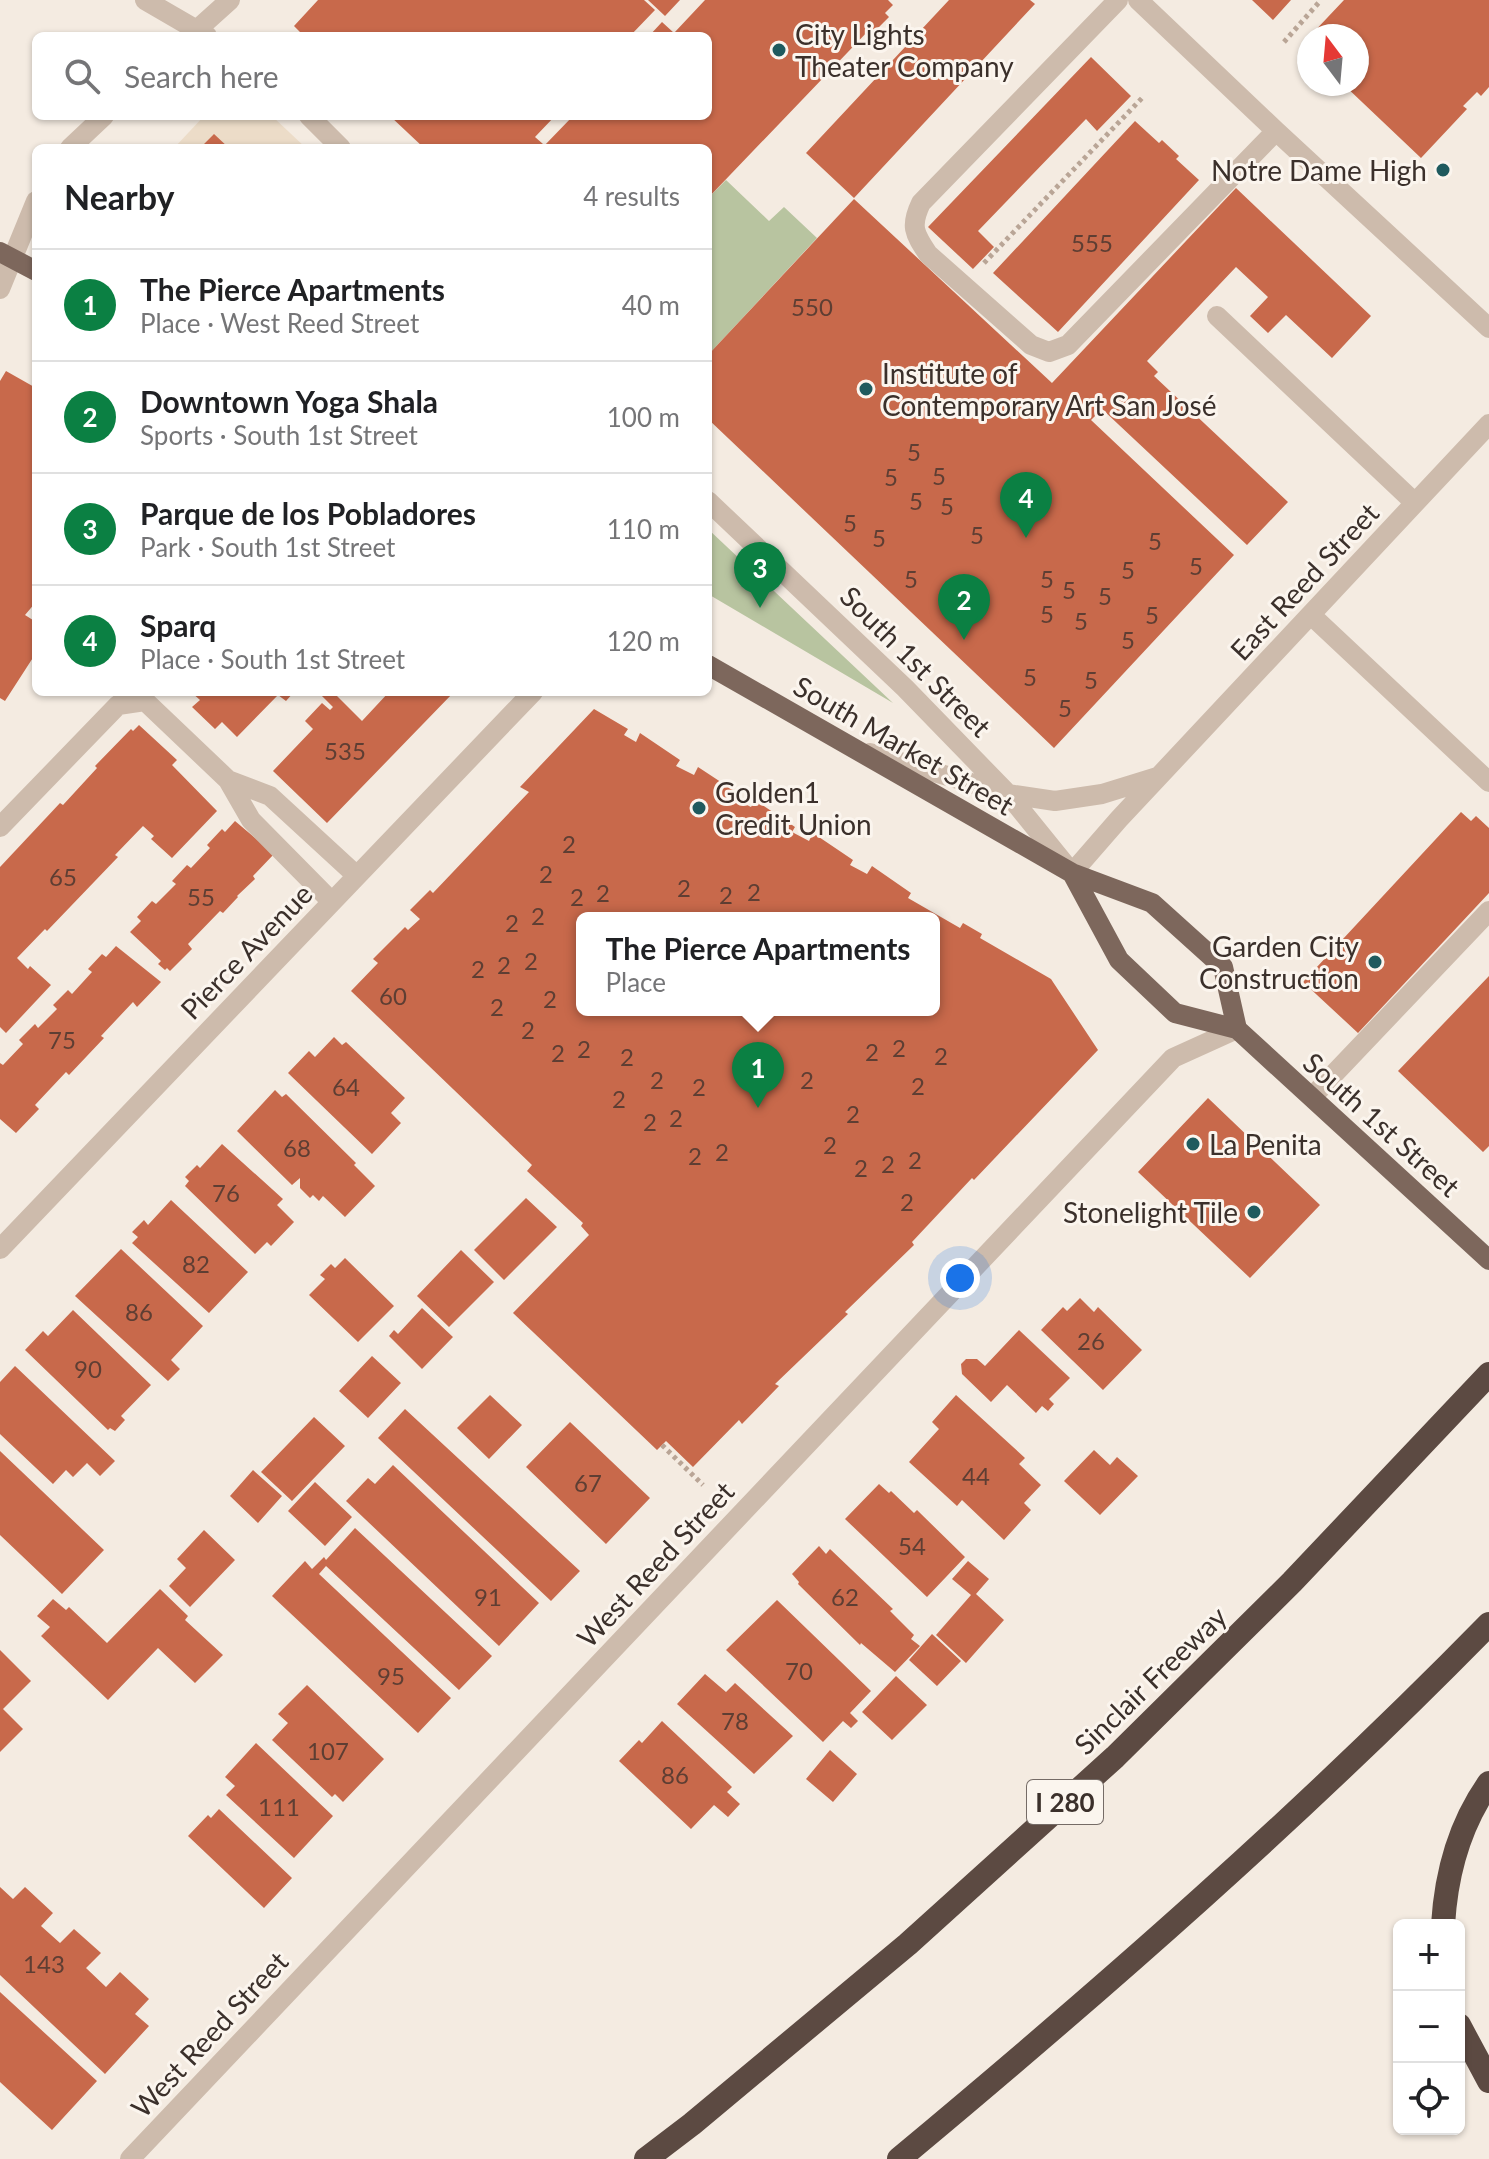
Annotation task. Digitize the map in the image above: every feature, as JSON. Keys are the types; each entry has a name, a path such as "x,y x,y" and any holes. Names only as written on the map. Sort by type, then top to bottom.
{"highway":[{"name":"Sinclair Freeway","path":"646,2159 908,1944 1115,1757 1292,1582 1489,1374"},
{"path":"899,2159 1013,2064 1216,1886 1410,1706 1489,1624"},
{"path":"1443,1919 1444,1899 1455,1850 1476,1802 1489,1783"},
{"path":"1465,2036 1489,2081"}],"main road":[{"path":"6,256 32,269"},
{"name":"South Market Street","path":"712,667 1072,873"},
{"path":"1072,873 1152,903 1223,967 1237,1029"},
{"name":"South 1st Street","path":"1072,873 1119,960 1175,1013 1237,1029 1489,1260"}],"street":[{"path":"145,0 195,32"},
{"path":"200,32 230,0"},
{"path":"1118,0 921,203 913,220 917,237 928,254 1031,345 1049,352 1068,345 1276,131"},
{"path":"1138,0 1489,328"},
{"path":"74,144 100,120"},
{"path":"313,120 337,144"},
{"path":"0,289 6,256 32,208"},
{"path":"1217,316 1414,502"},
{"name":"East Reed Street","path":"1072,873 1489,424"},
{"name":"South 1st Street","path":"712,505 874,657 1008,794 1072,873"},
{"path":"1311,615 1489,782"},
{"name":"Pierce Avenue","path":"0,1249 529,696"},
{"path":"0,827 118,705 145,701 228,780 251,820 332,902"},
{"path":"853,748 1008,794 1055,801 1102,794 1161,776"},
{"path":"228,780 270,796 357,876"},
{"path":"1312,1097 1489,911"},
{"name":"West Reed Street","path":"130,2159 1173,1058 1237,1029"}],"path":[{"path":"1284,42 1321,0"},
{"path":"963,285 1144,96"},
{"path":"662,1445 703,1485"}],"green space":[{"path":"726,180 769,221 784,207 817,238 712,351 712,194"},
{"path":"712,533 893,703 712,596"}],"shaded area":[{"path":"200,120 276,120 302,144 178,144"}],"building":[{"path":"318,0 644,0 655,10 634,32 300,32 294,26"},
{"path":"648,0 680,0 665,16"},
{"name":"City Lights Theater Company","path":"705,0 888,0 893,5 885,13 889,17 874,32 870,29 712,194 712,144 546,144 569,120 712,120 712,32 675,32"},
{"path":"949,0 1030,0 1035,4 854,198 806,153"},
{"path":"1252,0 1291,0 1273,20"},
{"path":"1344,0 1489,0 1489,87 1481,96 1477,92 1463,106 1467,109 1421,158 1356,96 1369,96 1369,24 1321,24"},
{"name":"City Lights Theater Company","path":"662,22 673,32 653,32"},
{"path":"1091,57 1131,96 1097,131 1086,119 978,231 994,247 973,269 928,227"},
{"path":"394,120 551,120 535,137 543,144 420,144"},
{"path":"1135,121 1159,143 1162,140 1179,156 1176,159 1199,180 1058,332 993,273"},
{"path":"214,134 225,144 204,144"},
{"path":"1236,188 1371,316 1332,358 1286,315 1268,333 1250,316 1268,297 1236,267 1147,361 1158,372 1154,376 1288,502 1247,545 1102,409 1091,420 1234,555 1054,748 712,423 712,351 854,199 1052,383"},
{"path":"6,371 32,386 32,607 25,615 32,619 32,659 5,701 0,698 0,381"},
{"path":"196,696 277,696 237,737 222,722 215,729 192,707 200,700"},
{"path":"322,696 337,696 362,721 385,696 450,696 327,823 273,771 313,729 305,721 322,703 330,710 333,707"},
{"path":"594,709 628,729 624,735 636,742 640,733 680,760 676,766 694,775 698,767 739,794 735,799 751,807 755,800 795,827 792,832 809,841 813,833 853,860 850,865 867,874 872,866 911,893 908,898 932,912 576,912 576,1016 940,1016 940,916 960,928 963,923 982,934 980,938 1051,979 1098,1050 974,1180 972,1178 912,1242 914,1245 845,1312 848,1314 775,1384 779,1386 742,1424 739,1420 693,1467 666,1441 657,1450 513,1313 589,1235 581,1226 583,1223 527,1171 532,1165 351,991 378,963 373,959 405,927 408,930 420,919 410,910 430,890 433,893 529,792 520,787"},
{"path":"139,725 177,760 172,765 217,811 172,858 151,839 154,836 143,826 115,855 118,857 17,958 51,985 6,1033 0,1027 0,867 60,803 63,805 131,729 133,731"},
{"path":"1461,812 1471,821 1476,816 1489,828 1489,893 1358,1033 1303,982"},
{"path":"235,821 274,854 223,913 220,911 188,944 192,949 170,971 165,970 158,964 161,961 130,932 141,921 137,917 152,901 156,904 176,884 172,881 187,865 191,868 210,848 207,845"},
{"path":"116,946 161,982 137,1007 133,1002 69,1075 66,1072 35,1105 39,1109 16,1133 0,1119 0,1063 3,1065 23,1044 19,1040 35,1024 38,1028 57,1009 53,1005 68,990 72,994 92,972 88,969 102,954 106,957"},
{"path":"1489,976 1489,1146 1483,1152 1398,1071"},
{"path":"334,1037 342,1045 346,1042 405,1098 391,1113 401,1123 372,1154 288,1073 309,1051 315,1057"},
{"path":"275,1090 282,1097 286,1094 375,1186 345,1217 323,1196 319,1201 313,1195 310,1198 300,1188 300,1178 292,1185 237,1131"},
{"path":"1208,1098 1320,1205 1250,1278 1138,1172"},
{"path":"222,1144 283,1199 277,1205 294,1222 271,1246 267,1242 255,1254 185,1186 189,1181 185,1177 197,1165 200,1168"},
{"path":"526,1198 557,1227 504,1280 474,1250"},
{"path":"171,1200 248,1272 209,1313 132,1243 138,1237 132,1232 144,1220 148,1225"},
{"path":"121,1249 203,1326 171,1360 180,1369 168,1381 75,1296"},
{"path":"461,1250 494,1282 449,1327 417,1296"},
{"path":"345,1258 394,1306 358,1342 309,1295 325,1279 320,1275 331,1264 335,1268"},
{"path":"1080,1298 1094,1312 1098,1307 1142,1350 1103,1390 1041,1330 1063,1307 1067,1311"},
{"path":"422,1308 453,1337 422,1369 389,1336 394,1330 398,1334"},
{"path":"73,1310 151,1385 121,1416 125,1420 115,1431 108,1430 25,1350 43,1331 48,1336"},
{"path":"1019,1330 1070,1378 1049,1399 1054,1404 1048,1411 1042,1406 1036,1413 1007,1385 991,1402 962,1374 961,1364 966,1359 977,1359 985,1366"},
{"path":"372,1356 401,1383 368,1418 339,1391"},
{"path":"15,1366 115,1461 100,1476 87,1463 73,1477 66,1470 53,1484 0,1434 0,1382"},
{"path":"490,1395 522,1425 489,1459 457,1428"},
{"path":"956,1395 1025,1458 1019,1464 1041,1485 1024,1503 1031,1510 1004,1540 962,1500 957,1506 909,1462 939,1429 932,1422"},
{"path":"405,1409 580,1571 551,1601 378,1438"},
{"path":"314,1417 345,1446 292,1501 261,1472"},
{"path":"570,1422 650,1498 606,1544 526,1467"},
{"path":"1094,1450 1110,1465 1117,1457 1138,1476 1100,1515 1064,1481"},
{"path":"0,1451 104,1550 62,1594 0,1535"},
{"path":"393,1465 539,1603 499,1646 346,1501 368,1478 375,1484"},
{"path":"253,1470 282,1496 258,1523 230,1496"},
{"path":"315,1482 352,1517 325,1546 288,1511"},
{"path":"879,1484 914,1513 917,1510 965,1557 927,1597 845,1519"},
{"path":"355,1528 492,1656 459,1690 326,1566 319,1574 451,1698 418,1733 272,1596 305,1561 312,1569 324,1557 326,1560"},
{"path":"204,1530 235,1560 190,1607 169,1586 186,1568 177,1559"},
{"path":"819,1546 826,1554 830,1549 893,1609 890,1611 914,1635 911,1639 920,1646 895,1672 860,1645 798,1584 792,1574"},
{"path":"968,1561 989,1579 976,1594 1004,1620 966,1663 936,1635 971,1595 952,1579"},
{"path":"160,1589 188,1616 185,1620 223,1655 195,1683 158,1648 108,1700 41,1636 50,1627 37,1616 53,1599 66,1610 69,1607 107,1643"},
{"path":"777,1600 871,1691 850,1713 858,1721 851,1728 843,1721 823,1742 726,1650"},
{"path":"932,1634 961,1661 937,1686 909,1660"},
{"path":"0,1650 31,1681 3,1709 23,1729 0,1752"},
{"path":"705,1674 726,1692 735,1683 793,1736 754,1774 677,1704"},
{"path":"896,1676 927,1705 892,1740 862,1712"},
{"path":"307,1685 384,1759 343,1802 335,1794 332,1797 272,1740 288,1723 278,1714"},
{"path":"662,1721 732,1787 727,1792 740,1804 728,1817 714,1805 691,1829 619,1761 639,1740 642,1743"},
{"path":"256,1743 333,1816 294,1858 226,1795 235,1786 225,1777"},
{"path":"830,1750 857,1774 833,1802 806,1779"},
{"path":"219,1809 292,1878 264,1908 188,1836 208,1815 211,1818"},
{"path":"0,1887 13,1899 25,1887 53,1913 41,1926 60,1943 74,1929 101,1953 86,1968 106,1987 120,1972 149,1999 135,2014 149,2026 105,2074 0,1975"},
{"path":"0,1992 97,2081 52,2130 0,2082"}],"place":[{"name":"City Lights Theater Company","path":"779,50"},
{"name":"Notre Dame High","path":"1443,170"},
{"name":"Institute of Contemporary Art San José","path":"866,389"},
{"name":"Sparq","path":"1026,538"},
{"name":"Parque de los Pobladores","path":"760,608"},
{"name":"Downtown Yoga Shala","path":"964,640"},
{"name":"Golden1 Credit Union","path":"699,808"},
{"name":"Garden City Construction","path":"1375,962"},
{"name":"The Pierce Apartments","path":"758,1108"},
{"name":"La Penita","path":"1193,1144"},
{"name":"Stonelight Tile","path":"1254,1212"}]}
